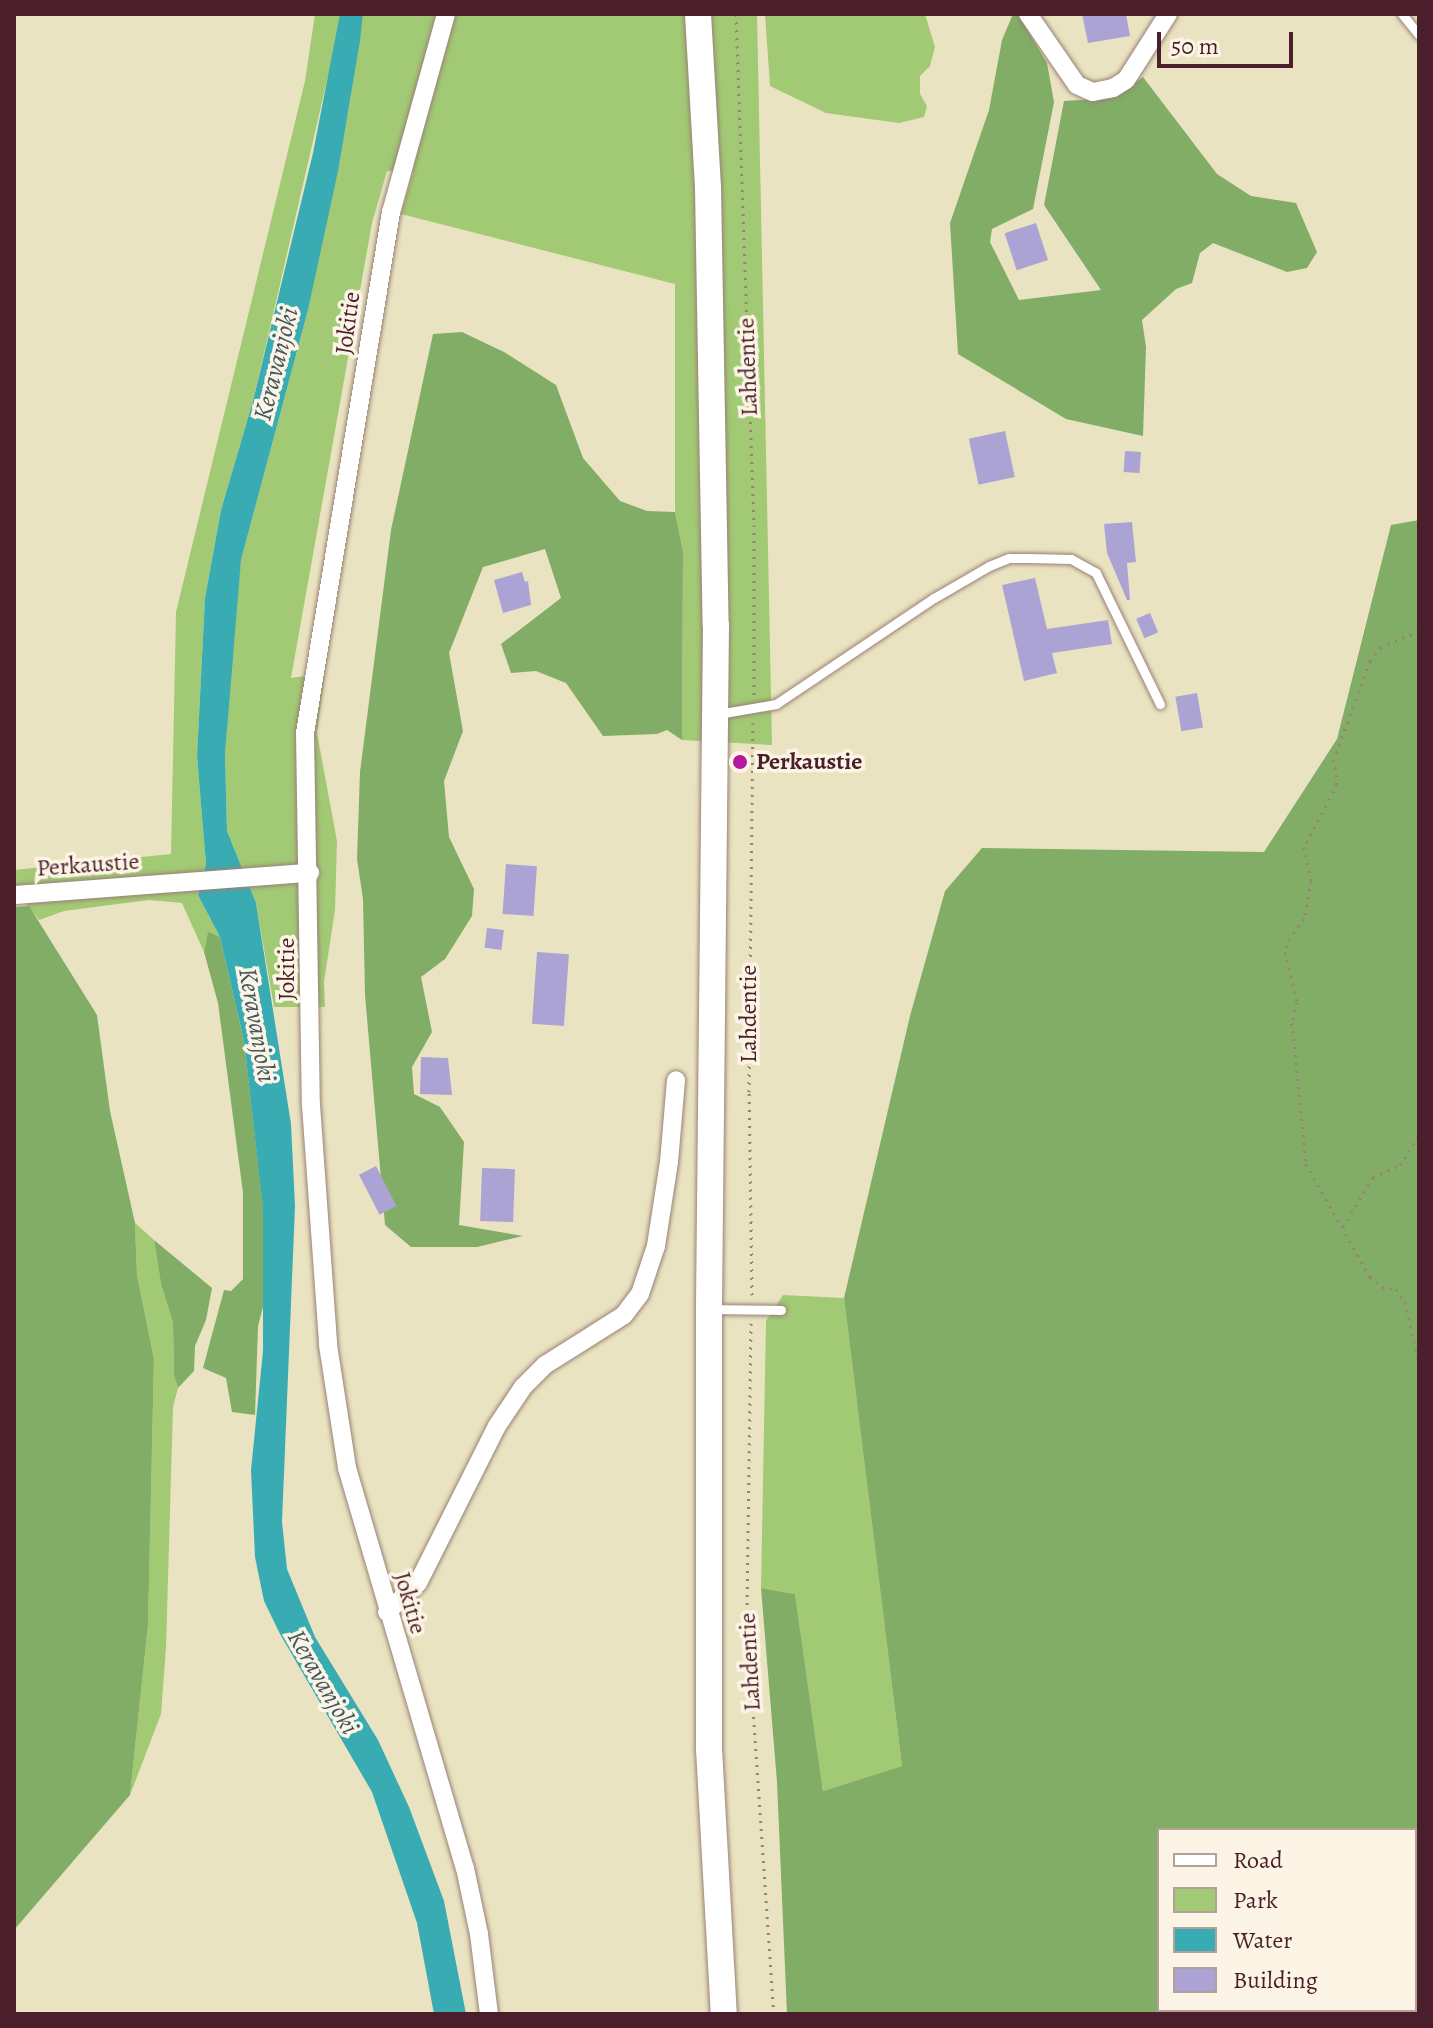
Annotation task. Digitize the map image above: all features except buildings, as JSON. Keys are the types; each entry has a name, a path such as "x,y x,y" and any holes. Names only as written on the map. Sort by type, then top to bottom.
{"main road":[{"name":"Lahdentie","path":"698,14 708,203 716,625 709,1308 709,1749 724,2014"}],"street":[{"name":"Jokitie","path":"446,14 391,212 305,733 310,873 311,1105 328,1345 347,1468 465,1868 479,1934 489,2014"},
{"path":"1028,14 1077,85 1093,92 1113,88 1126,80 1168,14"},
{"name":"Perkaustie","path":"14,895 310,873"},
{"path":"387,1612 418,1583 497,1426 523,1387 545,1365 624,1315 640,1294 656,1246 669,1162 676,1080"}],"lane":[{"path":"1402,14 1419,35"},
{"path":"714,715 776,704 934,598 1009,558 1071,559 1096,573 1160,704"},
{"path":"709,1308 781,1310"}],"path":[{"name":"Lahdentie","path":"736,14 754,525 749,1076 754,1213 747,1621 774,2014"},
{"path":"1419,631 1381,647 1370,661 1334,759 1337,784 1304,847 1311,881 1304,919 1289,938 1285,952 1297,1002 1292,1023 1306,1164 1370,1277 1382,1287 1396,1289 1405,1302 1419,1364"},
{"path":"1342,1228 1373,1177 1400,1165 1419,1134"}],"green space":[{"path":"315,14 340,14 337,37 253,401 221,510 205,598 197,756 206,864 198,895 220,937 208,933 204,952 182,903 149,900 64,911 39,920 14,889 14,870 171,854 176,612 305,81"},
{"path":"363,14 757,14 772,745 682,740 683,552 675,512 675,284 401,214 413,172 387,171 372,223 291,678 325,673 317,733 337,841 335,910 324,982 325,1007 274,1007 256,903 227,831 225,754 233,634 241,560 308,310 350,101"},
{"path":"765,14 925,14 935,47 930,66 920,76 920,94 927,106 924,117 899,123 826,113 770,86"},
{"path":"1013,14 1018,14 1047,63 1054,102 1033,209 992,229 990,242 1019,300 1101,290 1044,205 1064,101 1113,98 1143,77 1217,174 1251,196 1296,203 1317,252 1307,268 1287,272 1213,243 1200,253 1192,283 1176,289 1142,320 1146,347 1143,436 1066,419 958,354 950,223 989,110 1002,40"},
{"path":"462,332 504,352 556,385 583,458 620,501 647,511 675,512 683,552 682,740 667,730 657,734 603,736 566,683 536,671 511,673 501,644 561,598 545,549 483,567 449,653 463,731 444,781 449,837 474,889 472,916 445,959 421,977 432,1032 412,1067 414,1094 440,1107 464,1142 459,1225 523,1236 477,1247 411,1247 385,1225 365,995 363,899 357,859 360,772 391,530 433,334"},
{"path":"1419,520 1419,2014 787,2014 777,1782 761,1588 795,1594 823,1791 902,1766 844,1298 910,1016 945,891 982,848 1264,852 1337,739 1391,525"},
{"path":"29,906 97,1015 110,1111 135,1223 137,1275 154,1359 148,1625 130,1795 14,1930 14,907"},
{"path":"208,932 220,937 244,1041 263,1206 263,1307 258,1326 255,1415 232,1412 226,1378 203,1368 224,1290 231,1291 243,1279 243,1193 218,1003 204,952"},
{"path":"135,1223 154,1240 161,1284 173,1323 174,1375 178,1388 173,1407 166,1648 161,1714 130,1795 148,1625 154,1359 137,1275"},
{"path":"154,1240 212,1288 206,1320 195,1346 194,1371 178,1388 174,1375 173,1323 161,1284"},
{"path":"783,1295 844,1298 902,1766 823,1791 795,1594 761,1588 766,1321"}],"water":[{"name":"Keravanjoki","path":"340,14 363,14 360,41 338,171 308,310 241,560 225,754 227,831 256,903 291,1124 295,1206 282,1522 287,1569 315,1637 378,1740 409,1807 444,1901 466,2014 434,2014 417,1923 372,1792 264,1601 255,1557 251,1470 263,1351 263,1209 244,1041 220,937 198,895 206,864 197,756 205,598 221,510 253,401 313,153"}],"place":[{"name":"Perkaustie","path":"740,762"}]}
